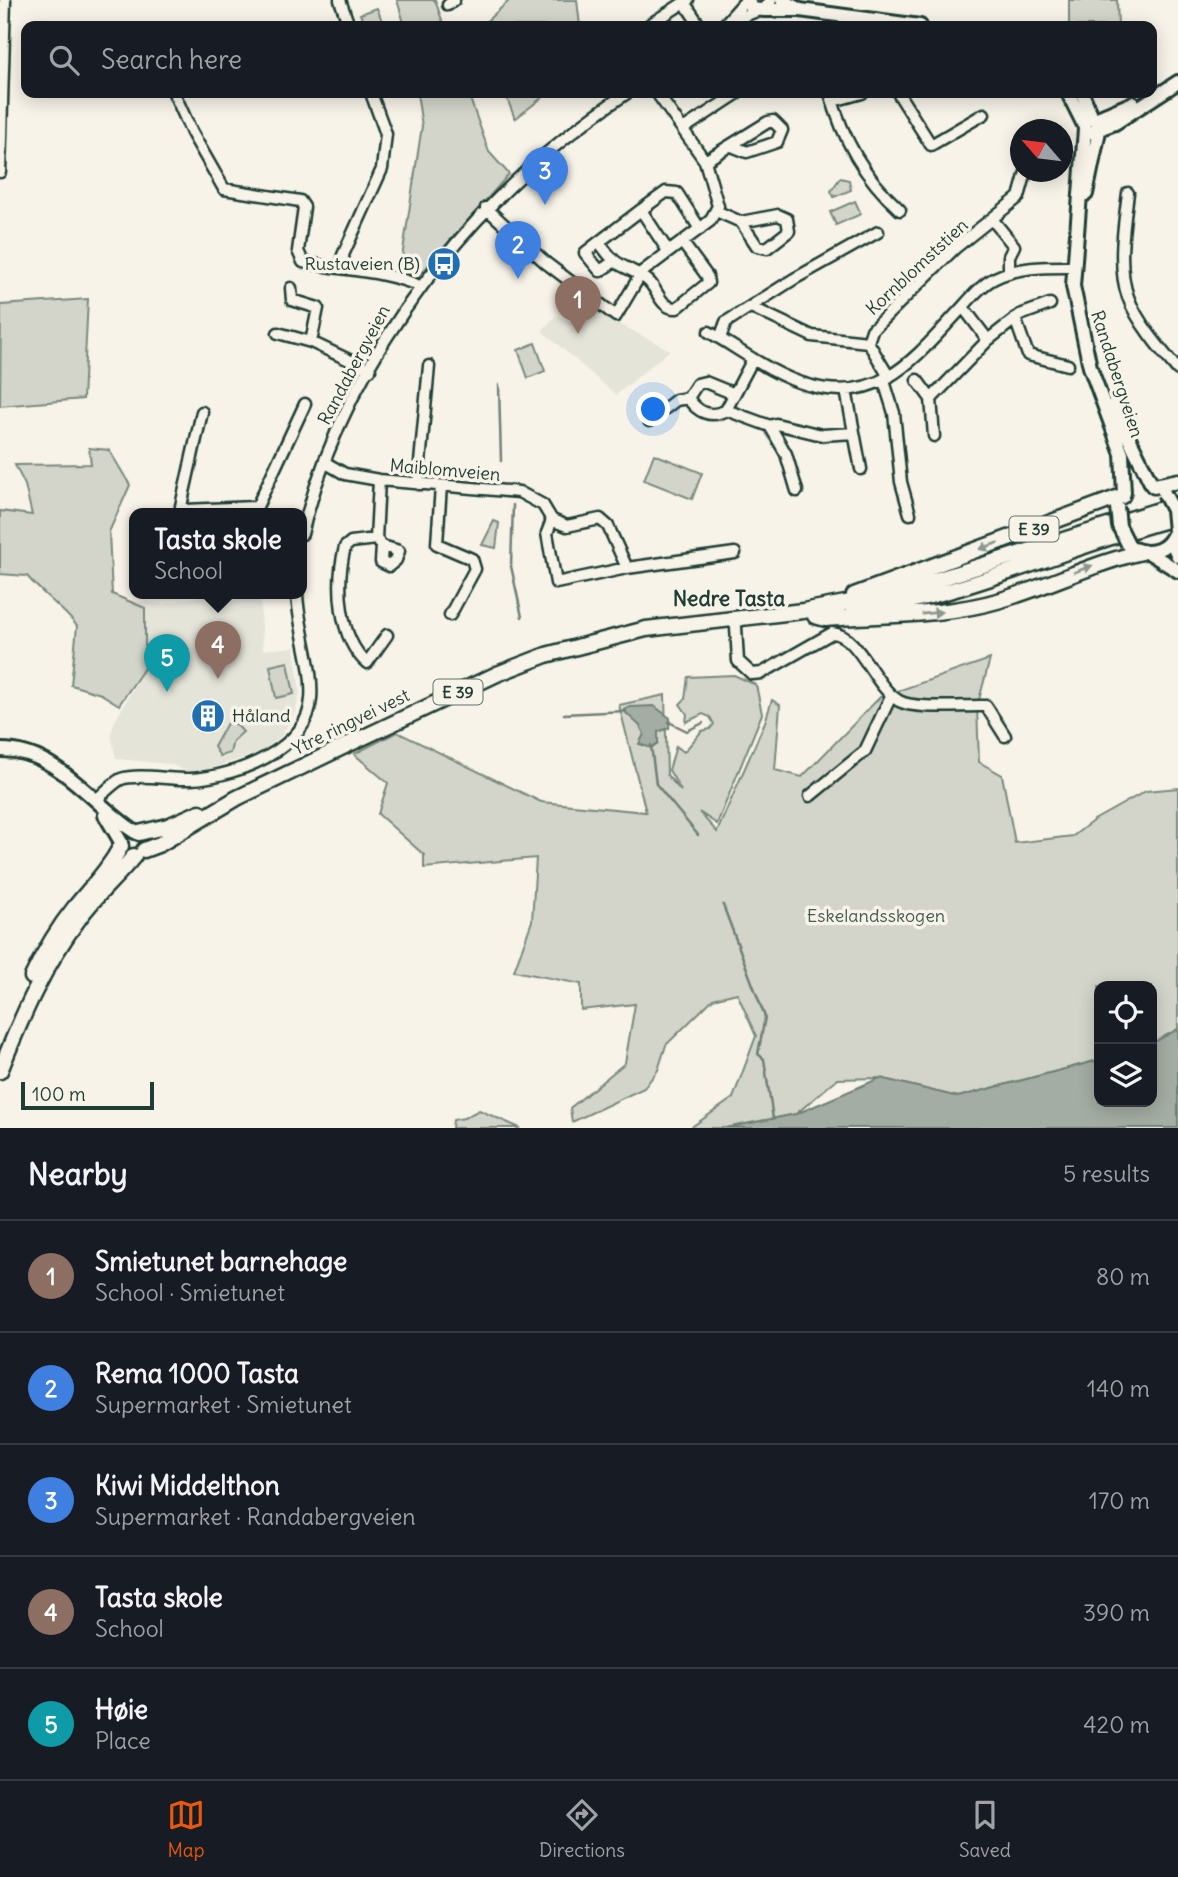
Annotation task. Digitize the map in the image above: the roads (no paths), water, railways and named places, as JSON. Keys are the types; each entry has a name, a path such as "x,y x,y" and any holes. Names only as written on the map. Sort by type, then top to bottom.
{"highway":[{"path":"1157,488 1178,481"},
{"name":"E 39","path":"793,612 803,606 848,596 1121,499"},
{"name":"E 39","path":"629,634 659,627 793,612 898,592 1178,504"},
{"name":"E 39","path":"629,634 736,627 882,607 961,588 1115,535 1175,532"},
{"name":"E 39","path":"815,616 826,619 905,616 959,610 1001,600 1097,564 1145,552"},
{"name":"Ytre ringvei vest","path":"139,853 160,844 237,798 498,674 546,655 629,634"},
{"name":"Ytre ringvei vest","path":"137,832 168,826 223,801 237,798"},
{"path":"121,844 127,854 139,853 146,843 137,832"},
{"name":"E 39","path":"0,1057 45,949 75,908 109,869 128,833 137,832"},
{"name":"E 39","path":"0,1071 31,993 55,954 81,915 139,853"}],"main road":[{"path":"746,0 752,8 800,10 882,21"},
{"path":"782,0 800,10"},
{"path":"1157,94 1178,82"},
{"path":"1072,98 1092,125"},
{"path":"1084,98 1092,125"},
{"path":"1092,125 1115,123 1150,98"},
{"name":"Randabergveien","path":"1092,125 1077,221 1073,286 1090,367 1122,454 1119,526 1128,544 1145,552"},
{"name":"Randabergveien","path":"1074,267 1081,310 1113,407 1157,488 1173,510 1175,532"},
{"path":"1121,499 1135,486 1157,488"},
{"path":"1145,552 1160,550 1175,532"},
{"path":"1175,532 1178,556"},
{"path":"1145,552 1178,571"},
{"path":"0,750 29,753 52,764 115,819 137,832"},
{"path":"96,800 121,844"}],"street":[{"path":"340,0 347,21"},
{"path":"728,21 746,0"},
{"path":"0,172 3,1"},
{"path":"655,21 686,1 697,21"},
{"path":"733,21 764,7"},
{"path":"177,98 221,186 227,191 298,199 302,203 298,251 300,260 331,267 344,265 397,277 420,286"},
{"path":"344,265 343,255 382,169 386,134 373,98"},
{"name":"Randabergveien","path":"307,516 316,484 370,370 420,286 486,208 538,160 619,98"},
{"path":"486,208 545,263 616,316 639,276 668,251 700,229 716,211 718,200 705,161 661,98"},
{"path":"683,129 730,98"},
{"path":"832,98 851,150 878,197 900,211"},
{"path":"901,98 931,145 977,115"},
{"path":"705,161 768,122 775,122 782,132 777,142 750,152 732,146"},
{"name":"Kornblomststien","path":"868,342 872,330 927,275 1019,197 1023,182"},
{"path":"612,262 600,271 585,253 666,192 673,191 700,229"},
{"path":"1128,193 1124,231 1126,292 1139,317 1178,370"},
{"path":"641,210 668,251"},
{"path":"716,211 741,222 761,248 776,241 790,228 784,216 778,215 741,222"},
{"name":"Kornblomststien","path":"992,219 1014,246 1009,256 1009,273"},
{"path":"720,338 724,324 793,279 878,232"},
{"path":"599,242 612,262 649,281 665,304 672,309 704,290 708,283 707,276 682,242"},
{"path":"709,332 752,359 804,384 846,390 886,379 908,365 984,285 1019,269 1074,267"},
{"path":"291,288 292,300 318,308 312,342"},
{"path":"931,399 988,340 1015,318 1050,304"},
{"path":"751,307 811,337 868,342 886,379 894,413 901,482 910,514"},
{"path":"963,307 988,340"},
{"path":"1015,318 1028,355 1068,365"},
{"path":"278,333 312,342 370,370"},
{"path":"726,410 732,393 752,359"},
{"path":"418,484 429,366"},
{"path":"917,380 931,399 934,436"},
{"path":"688,398 693,386 701,382 732,393"},
{"path":"846,390 861,469"},
{"path":"688,398 703,412 716,414 726,410 770,426 776,424 822,435 854,433"},
{"path":"649,421 676,400 688,398"},
{"path":"255,508 305,404"},
{"path":"184,508 181,506 202,412"},
{"path":"770,426 786,454 797,491"},
{"name":"Maiblomveien","path":"326,463 345,474 379,480 531,495 543,505 552,520"},
{"path":"379,480 379,542 351,542 345,547 342,616 358,656 367,663 387,635"},
{"path":"441,486 437,544 472,559 475,569 450,615"},
{"path":"627,568 608,526 600,519 567,526 552,520 547,533 556,583 627,568 736,553"},
{"path":"96,800 121,779 203,778 263,760 291,741 303,724 312,700 311,683 297,622 297,599"},
{"path":"736,627 738,661 752,674 762,673 832,633 837,633 851,640 869,670 891,696 904,704 986,706 1005,736"},
{"path":"810,796 865,751 891,696"}],"waterway":[{"path":"499,385 501,461"},
{"path":"513,505 511,566 522,617"},
{"path":"564,714 626,711"},
{"path":"669,722 687,731 703,723"},
{"path":"651,745 656,784 698,835"},
{"path":"723,905 765,1017 758,1054 764,1059 773,1119"}],"place":[{"name":"Kiwi Middelthon","path":"545,205"},
{"name":"Rustaveien (B)","path":"444,264"},
{"name":"Rema 1000 Tasta","path":"518,279"},
{"name":"Smietunet barnehage","path":"578,334"},
{"name":"Tasta skole","path":"218,679"},
{"name":"Høie","path":"167,692"},
{"name":"Håland","path":"208,716"}],"district":[{"name":"Nedre Tasta","path":"729,599"}],"park label":[{"name":"Eskelandsskogen","path":"876,916"}]}
